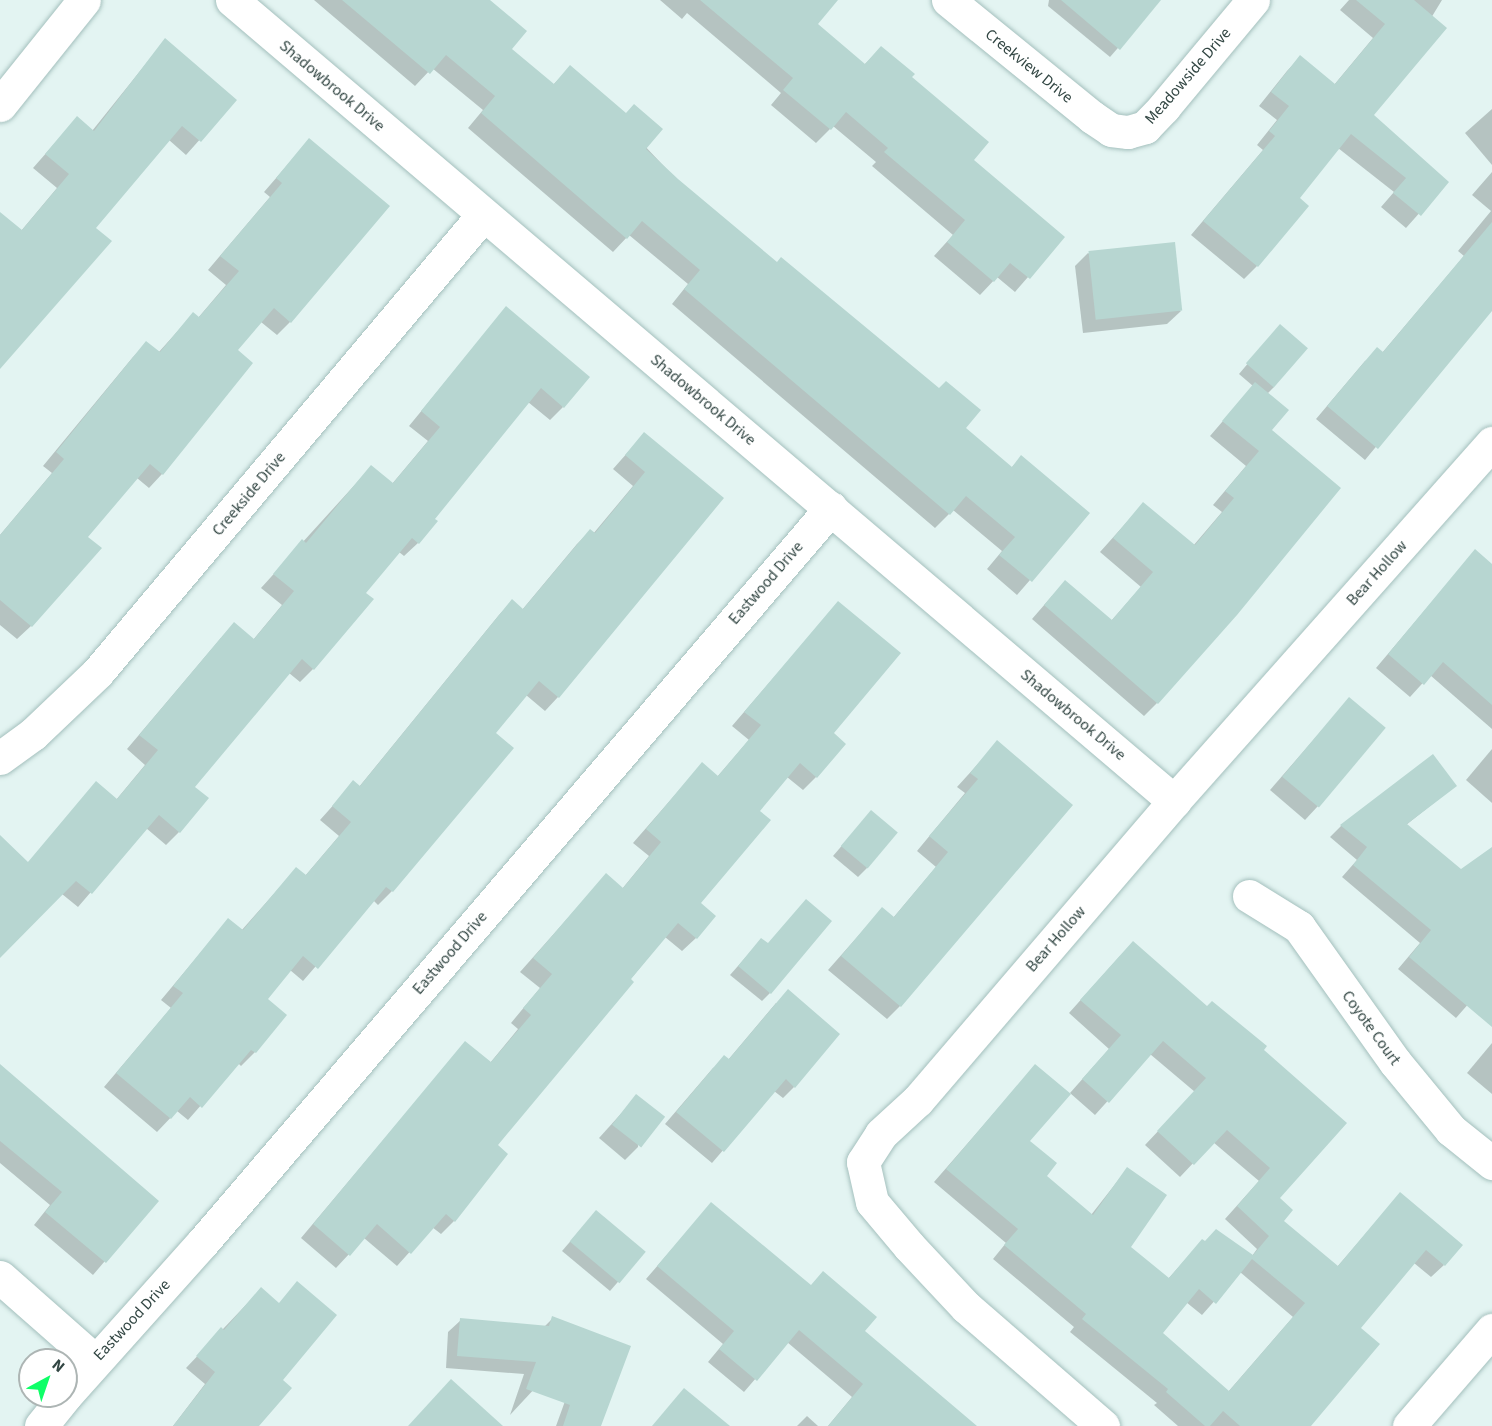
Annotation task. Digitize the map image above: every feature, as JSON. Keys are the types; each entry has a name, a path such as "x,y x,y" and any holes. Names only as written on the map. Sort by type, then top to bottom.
{"street":[{"path":"0,105 84,0"},
{"name":"Shadowbrook Drive","path":"232,0 1174,801"},
{"name":"Creekview Drive","path":"948,0 1111,130"},
{"name":"Meadowside Drive","path":"1111,130 1128,132 1145,127 1253,0"},
{"name":"Creekside Drive","path":"0,758 33,734 98,672 483,215"},
{"name":"Bear Hollow","path":"1103,1426 966,1307 909,1246 872,1202 863,1162 881,1134 918,1100 1174,801 1491,447"},
{"name":"Eastwood Drive","path":"78,1379 203,1242 831,508"},
{"name":"Coyote Court","path":"1249,896 1299,927 1395,1062 1451,1130 1492,1163"},
{"path":"0,1277 94,1360"},
{"path":"1409,1426 1492,1330"},
{"name":"Eastwood Drive","path":"40,1426 55,1408"}],"building":[{"path":"342,0 490,0 527,31 512,49 554,84 570,65 626,113 634,104 663,129 646,149 678,179 777,262 781,257 939,388 946,381 981,410 966,428 1012,467 1021,455 1090,513 1032,582 999,555 1015,537 966,496 950,515 684,289 700,270 642,221 627,239 481,113 495,96 446,55 430,74"},
{"path":"700,0 838,0 818,24 865,64 881,46 915,74 912,77 989,142 974,160 1065,237 1030,279 1010,263 994,282 947,242 965,220 884,152 888,148 846,112 831,130 783,90 793,78"},
{"path":"1061,0 1161,0 1120,50"},
{"path":"1356,0 1414,0 1447,28 1374,115 1449,182 1421,216 1393,193 1406,178 1351,134 1300,198 1309,206 1258,267 1203,221 1275,136 1269,131 1289,106 1271,92 1300,55 1335,84 1385,24"},
{"path":"165,38 237,100 201,142 182,126 96,228 112,241 0,369 0,212 22,230 69,174 45,154 77,116 94,131"},
{"path":"309,138 390,206 291,323 274,308 238,350 253,363 163,475 150,464 88,537 102,548 32,627 0,600 0,535 64,459 56,452 146,341 160,352 193,312 199,317 239,271 220,256 282,183 276,178"},
{"path":"1492,222 1492,311 1378,449 1327,406 1377,347 1383,352"},
{"path":"1175,242 1182,311 1096,320 1088,251"},
{"path":"506,306 590,377 564,408 541,388 435,519 438,521 419,544 412,538 366,593 374,599 314,670 302,659 195,787 209,798 180,833 159,815 92,894 76,881 0,958 0,835 28,862 96,781 117,799 158,750 139,735 234,622 254,639 294,591 273,574 302,539 306,543 371,465 393,483 440,427 421,411"},
{"path":"1280,324 1308,348 1274,388 1246,363"},
{"path":"1255,382 1289,410 1272,430 1341,488 1237,615 1158,704 1044,605 1065,580 1112,620 1153,572 1113,538 1143,502 1195,545 1234,498 1225,491 1259,451 1222,421"},
{"path":"644,432 724,498 559,698 539,681 496,733 514,748 393,892 386,887 318,969 303,956 268,999 287,1015 256,1053 251,1050 202,1108 190,1097 171,1119 116,1073 183,993 173,986 228,918 243,930 296,867 306,875 351,822 332,806 353,780 360,786 512,599 523,609 590,529 595,533 645,472 625,455"},
{"path":"1475,549 1492,564 1492,705 1443,662 1424,685 1388,654"},
{"path":"838,601 901,653 834,733 846,744 817,778 800,763 760,811 771,820 701,903 716,916 697,939 678,923 631,979 634,982 498,1145 508,1154 455,1222 446,1214 411,1254 377,1224 350,1256 313,1224 465,1041 491,1062 531,1015 523,1008 552,974 533,958 606,873 623,888 661,842 646,829 702,762 718,776 761,725 744,712"},
{"path":"1349,697 1386,728 1319,808 1282,777"},
{"path":"997,740 1073,805 901,1007 841,956 882,907 894,917 948,852 929,836 978,779 970,773"},
{"path":"1433,754 1457,786 1407,824 1461,869 1492,847 1492,1027 1409,957 1431,930 1353,865 1367,847 1340,825"},
{"path":"871,810 898,832 868,869 841,846"},
{"path":"806,899 832,921 771,994 738,966 761,938 768,943"},
{"path":"1133,941 1207,1006 1212,1001 1267,1046 1264,1050 1347,1123 1280,1198 1293,1210 1284,1221 1338,1266 1400,1192 1463,1245 1445,1266 1426,1250 1361,1328 1380,1344 1311,1426 1240,1426 1223,1411 1210,1426 1205,1426 1166,1392 1168,1389 1082,1319 1086,1314 1004,1245 1018,1229 946,1169 1035,1064 1071,1094 1030,1141 1057,1163 1047,1176 1093,1215 1127,1167 1167,1195 1131,1247 1169,1278 1202,1239 1205,1241 1216,1229 1253,1255 1269,1236 1237,1206 1270,1168 1227,1130 1194,1165 1157,1131 1206,1078 1163,1041 1109,1103 1082,1079 1121,1035 1080,1000","holes":["1252,1259 1305,1303 1229,1391 1163,1333 1199,1289 1216,1304"]},
{"path":"788,989 840,1034 795,1088 786,1079 724,1152 676,1112 724,1055 729,1059"},
{"path":"0,1064 159,1201 106,1263 45,1212 62,1192 0,1141"},
{"path":"636,1094 665,1117 641,1148 612,1125"},
{"path":"711,1202 811,1285 823,1271 877,1317 865,1331 977,1426 828,1426 863,1384 799,1330 757,1381 719,1349 734,1331 657,1266"},
{"path":"596,1210 646,1252 619,1283 570,1241"},
{"path":"297,1281 337,1315 283,1380 292,1388 259,1426 173,1426 215,1372 196,1356 221,1327 224,1330 261,1287 279,1303"},
{"path":"552,1316 631,1346 601,1426 563,1426 570,1405 526,1389 536,1362 457,1356 460,1318 549,1326"},
{"path":"451,1379 503,1426 408,1426"},
{"path":"684,1388 730,1426 652,1426"}]}
